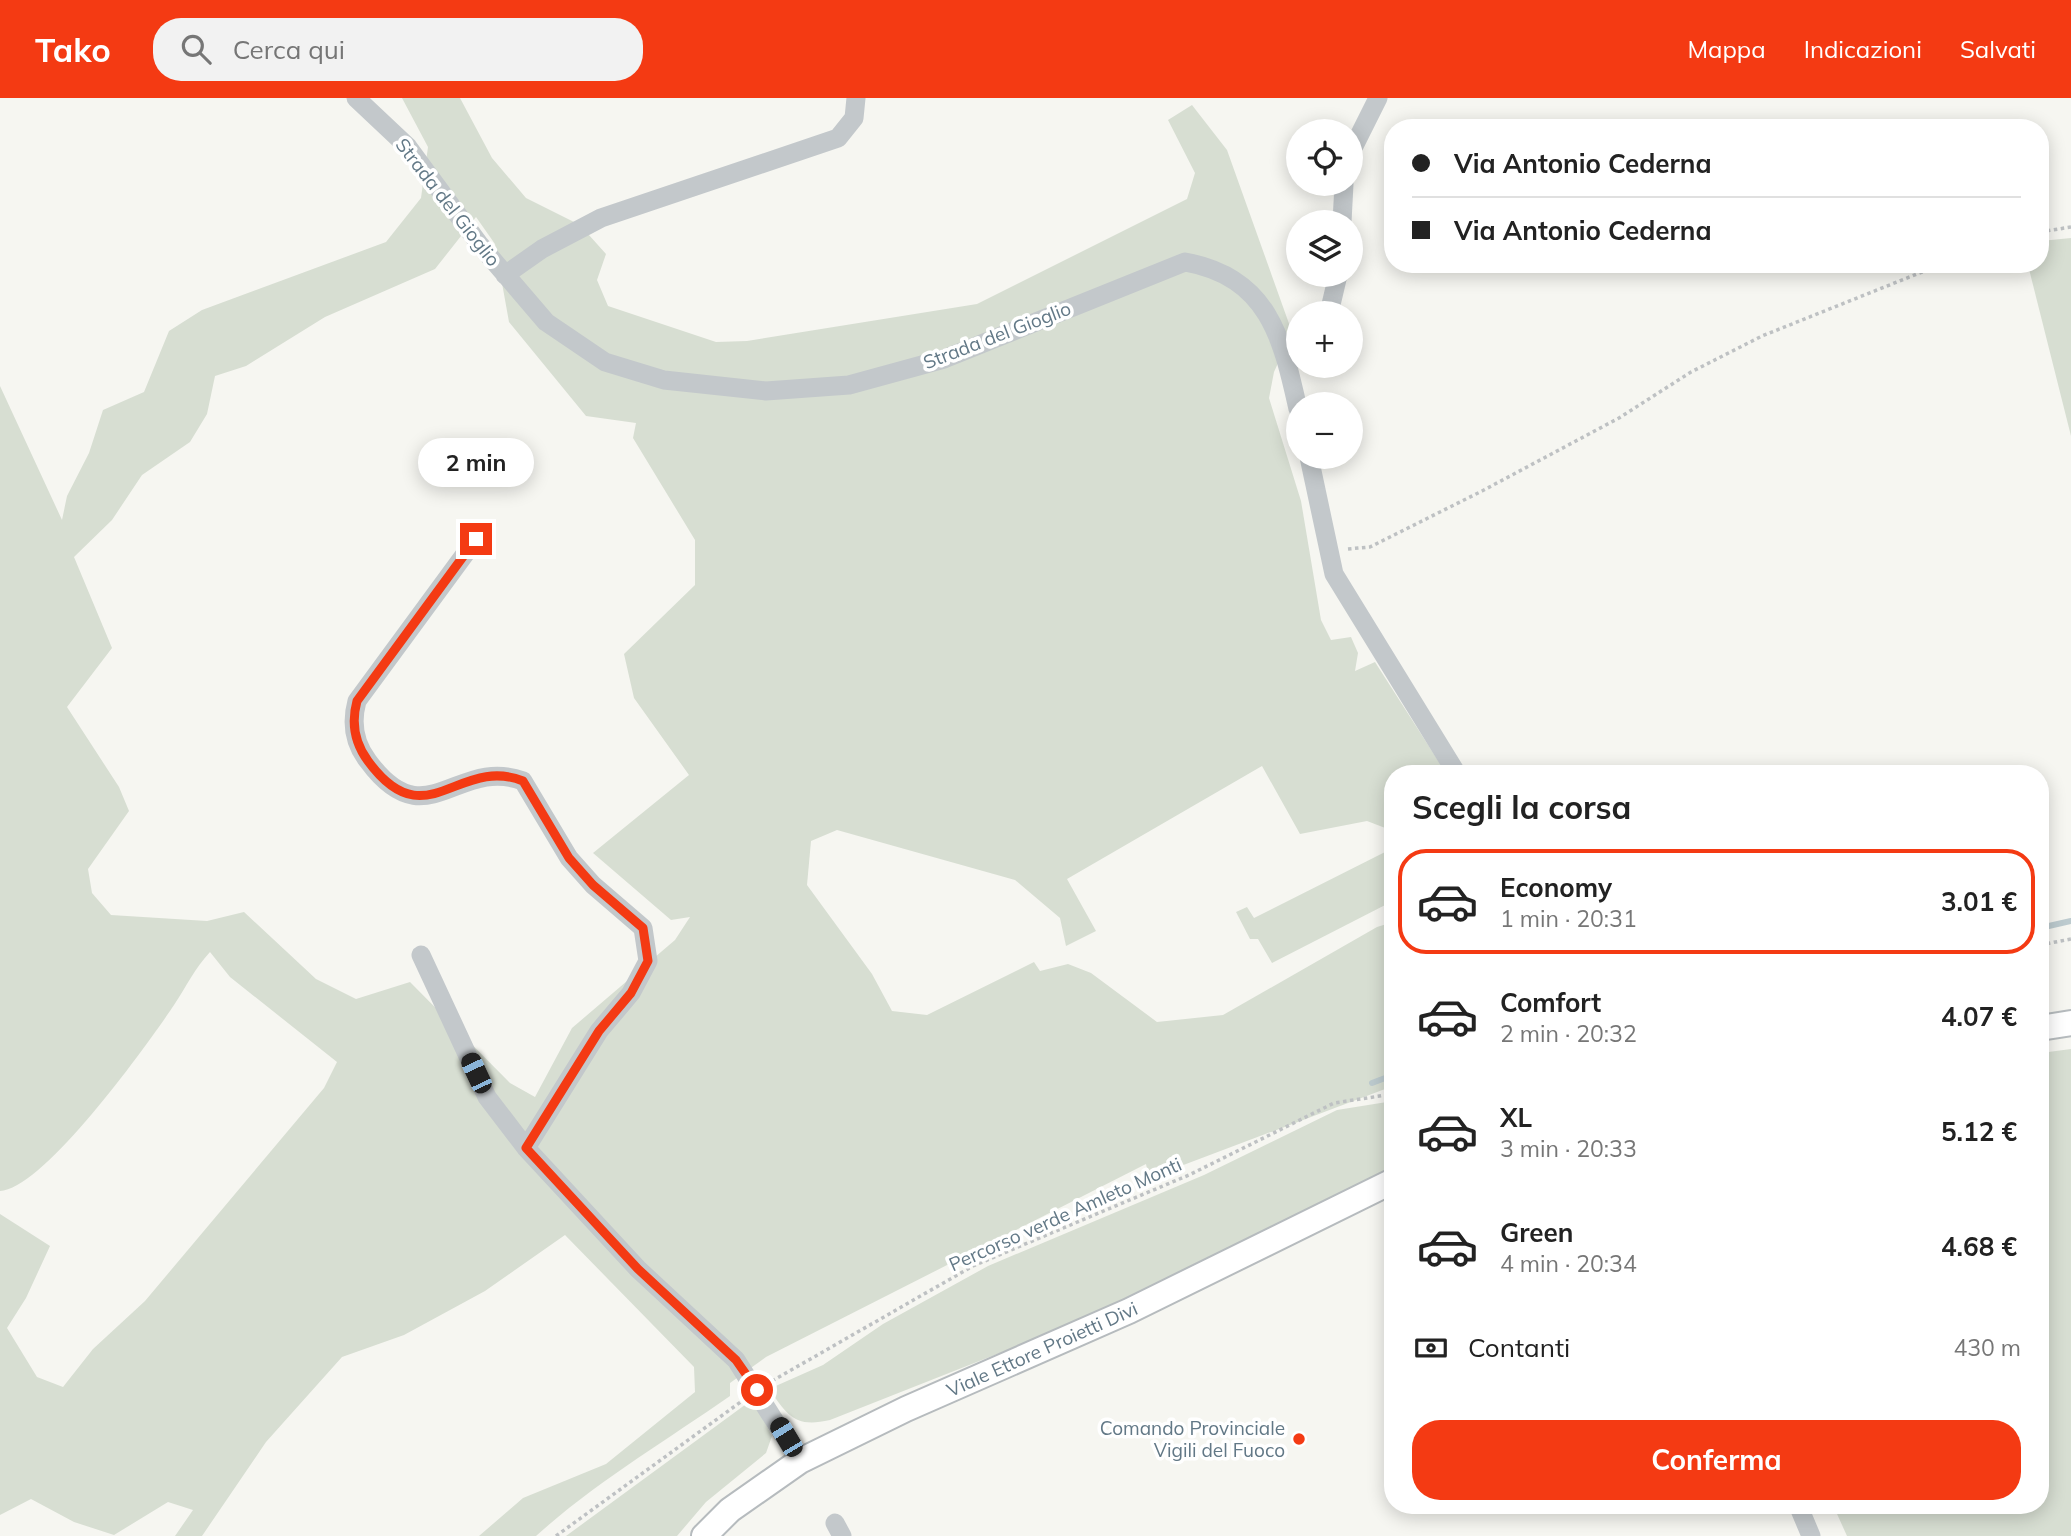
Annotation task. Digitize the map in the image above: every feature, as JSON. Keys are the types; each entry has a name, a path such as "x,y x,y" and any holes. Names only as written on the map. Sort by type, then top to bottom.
{"main road":[{"path":"2049,1027 2071,1023"},
{"name":"Viale Ettore Proietti Divi","path":"704,1536 730,1510 800,1461 929,1399 1129,1311 1384,1185"}],"street":[{"name":"Strada del Gioglio","path":"356,98 408,147 505,275 546,322 605,362 664,380 765,391 849,385 944,359 1185,262 1212,267 1241,281 1286,342"},
{"path":"505,275 542,249 601,218 838,138 854,118 856,98"},
{"path":"1363,128 1378,98"},
{"path":"1312,469 1334,574 1451,765"},
{"path":"476,539 357,701 352,720 360,751 383,782 405,795 424,797 476,778 512,777 523,781 569,858 593,885 643,928 648,961 631,993 599,1031 526,1148"},
{"path":"421,955 487,1097 526,1148 638,1269 736,1360 800,1461"},
{"path":"1802,1514 1811,1536"}],"path":[{"path":"2049,231 2071,227"},
{"path":"1370,547 1619,418 1691,372 1762,336 1920,273"},
{"path":"2049,943 2071,939"},
{"name":"Percorso verde Amleto Monti","path":"556,1536 757,1390 973,1266 1189,1175 1334,1103 1384,1095"}],"shaded area":[{"path":"402,98 460,98 492,158 526,198 580,225 606,254 597,280 608,306 716,342 747,341 977,304 1187,199 1195,173 1168,120 1192,105 1227,150 1286,315 1286,345 1274,372 1269,398 1286,453 1286,469 1291,469 1301,501 1321,620 1331,640 1351,637 1358,653 1355,671 1375,662 1441,765 1384,765 1384,828 1367,821 1300,834 1262,766 1067,879 1096,931 1066,946 1060,918 1015,880 837,830 811,841 807,885 872,974 892,1011 927,1015 1034,962 1040,971 1068,964 1091,973 1157,1022 1223,1015 1384,925 1384,1089 1149,1178 1146,1164 766,1357 730,1383 730,1396 606,1480 536,1536 479,1536 523,1498 606,1464 695,1392 694,1367 565,1235 485,1291 404,1335 342,1357 266,1442 202,1536 175,1536 193,1510 168,1502 114,1535 74,1522 31,1499 0,1515 0,1214 50,1246 26,1298 7,1328 37,1377 63,1387 93,1349 145,1301 324,1088 337,1062 230,977 210,952 142,1050 68,1142 19,1184 0,1191 0,386 62,520 67,496 89,453 103,410 144,392 169,331 202,310 386,242 421,198 428,147","holes":["476,217 495,244 509,322 586,416 636,423 633,438 695,540 695,585 624,654 634,698 689,775 593,853 671,920 690,917 675,940 572,1028 535,1097 510,1083 410,982 356,999 316,979 244,912 207,921 111,915 92,893 88,869 129,811 119,787 67,707 112,648 74,557 112,520 142,475 190,442 207,414 215,376 246,366 325,317 435,269"]},
{"path":"2071,238 2071,436 2030,273 2049,273 2049,240"},
{"path":"1384,853 1384,906 1272,963 1258,939 1250,939 1236,912 1247,907 1254,918"},
{"path":"2071,1049 2071,1536 1847,1536 1837,1514 2049,1514 2049,1052"},
{"path":"1384,1102 1384,1178 1124,1304 830,1420 808,1422 794,1418 769,1389 823,1365 883,1324 988,1266 1204,1175 1337,1110"},
{"path":"753,1399 772,1436 766,1453 706,1502 677,1536 566,1536"}],"waterway":[{"path":"2049,926 2071,921"},
{"path":"1372,1083 1384,1078"}],"place":[{"name":"Comando Provinciale Vigili del Fuoco","path":"1299,1439"}],"route":[{"path":"476,539 357,701 352,720 360,751 383,782 405,795 424,797 476,778 512,777 523,781 549,829 569,858 593,885 643,928 648,961 631,993 599,1031 526,1148 638,1269 736,1360 757,1390"}]}
